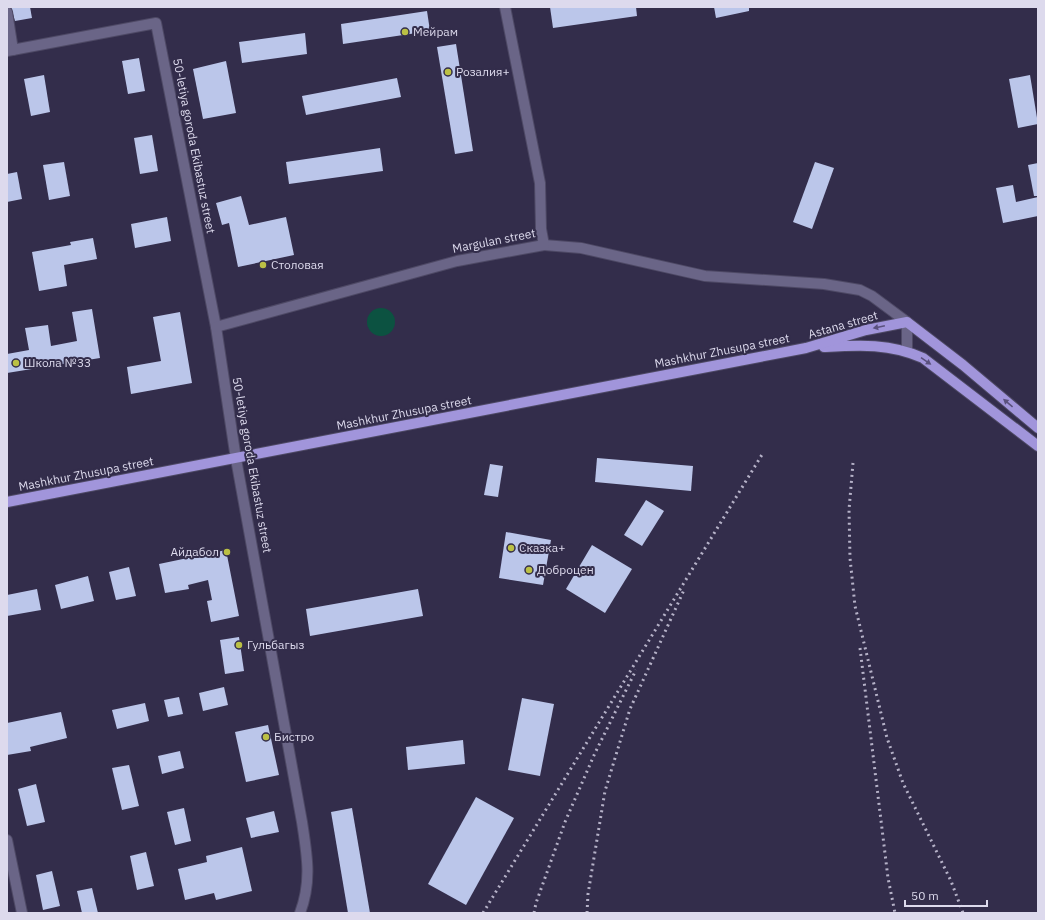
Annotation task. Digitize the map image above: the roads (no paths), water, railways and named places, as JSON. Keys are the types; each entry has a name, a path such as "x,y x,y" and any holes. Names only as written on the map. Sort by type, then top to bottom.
{"main road":[{"name":"Astana street","path":"806,348 866,330 906,322"},
{"path":"906,322 963,365 1038,428"},
{"name":"Astana street","path":"806,348 864,344 907,351 923,358 1038,446"},
{"name":"Mashkhur Zhusupa street","path":"7,502 806,348"}],"street":[{"name":"Margulan street","path":"216,327 457,261 544,245 541,229 540,183 505,7"},
{"path":"7,12 10,51"},
{"name":"50-letiya goroda Ekibastuz street","path":"10,51 156,23 216,327 236,459 302,822 309,872 306,899 300,913"},
{"path":"544,245 581,248 705,276 824,284 860,290 872,296 906,322 907,351"},
{"path":"7,840 22,913"}],"railway":[{"path":"483,913 763,453"},
{"path":"853,463 849,510 850,558 855,606 887,738 903,783 951,881 963,913"},
{"path":"587,913 588,894 605,791 630,709 684,590"},
{"path":"860,648 888,878 895,913"},
{"path":"534,913 536,903 565,822 595,753 636,670"}],"place":[{"name":"Мейрам","path":"405,32"},
{"name":"Розалия+","path":"448,72"},
{"name":"Столовая","path":"263,265"},
{"name":"Школа №33","path":"16,363"},
{"name":"Сказка+","path":"511,548"},
{"name":"Айдабол","path":"227,552"},
{"name":"Доброцен","path":"529,570"},
{"name":"Гульбагыз","path":"239,645"},
{"name":"Бистро","path":"266,737"}]}
